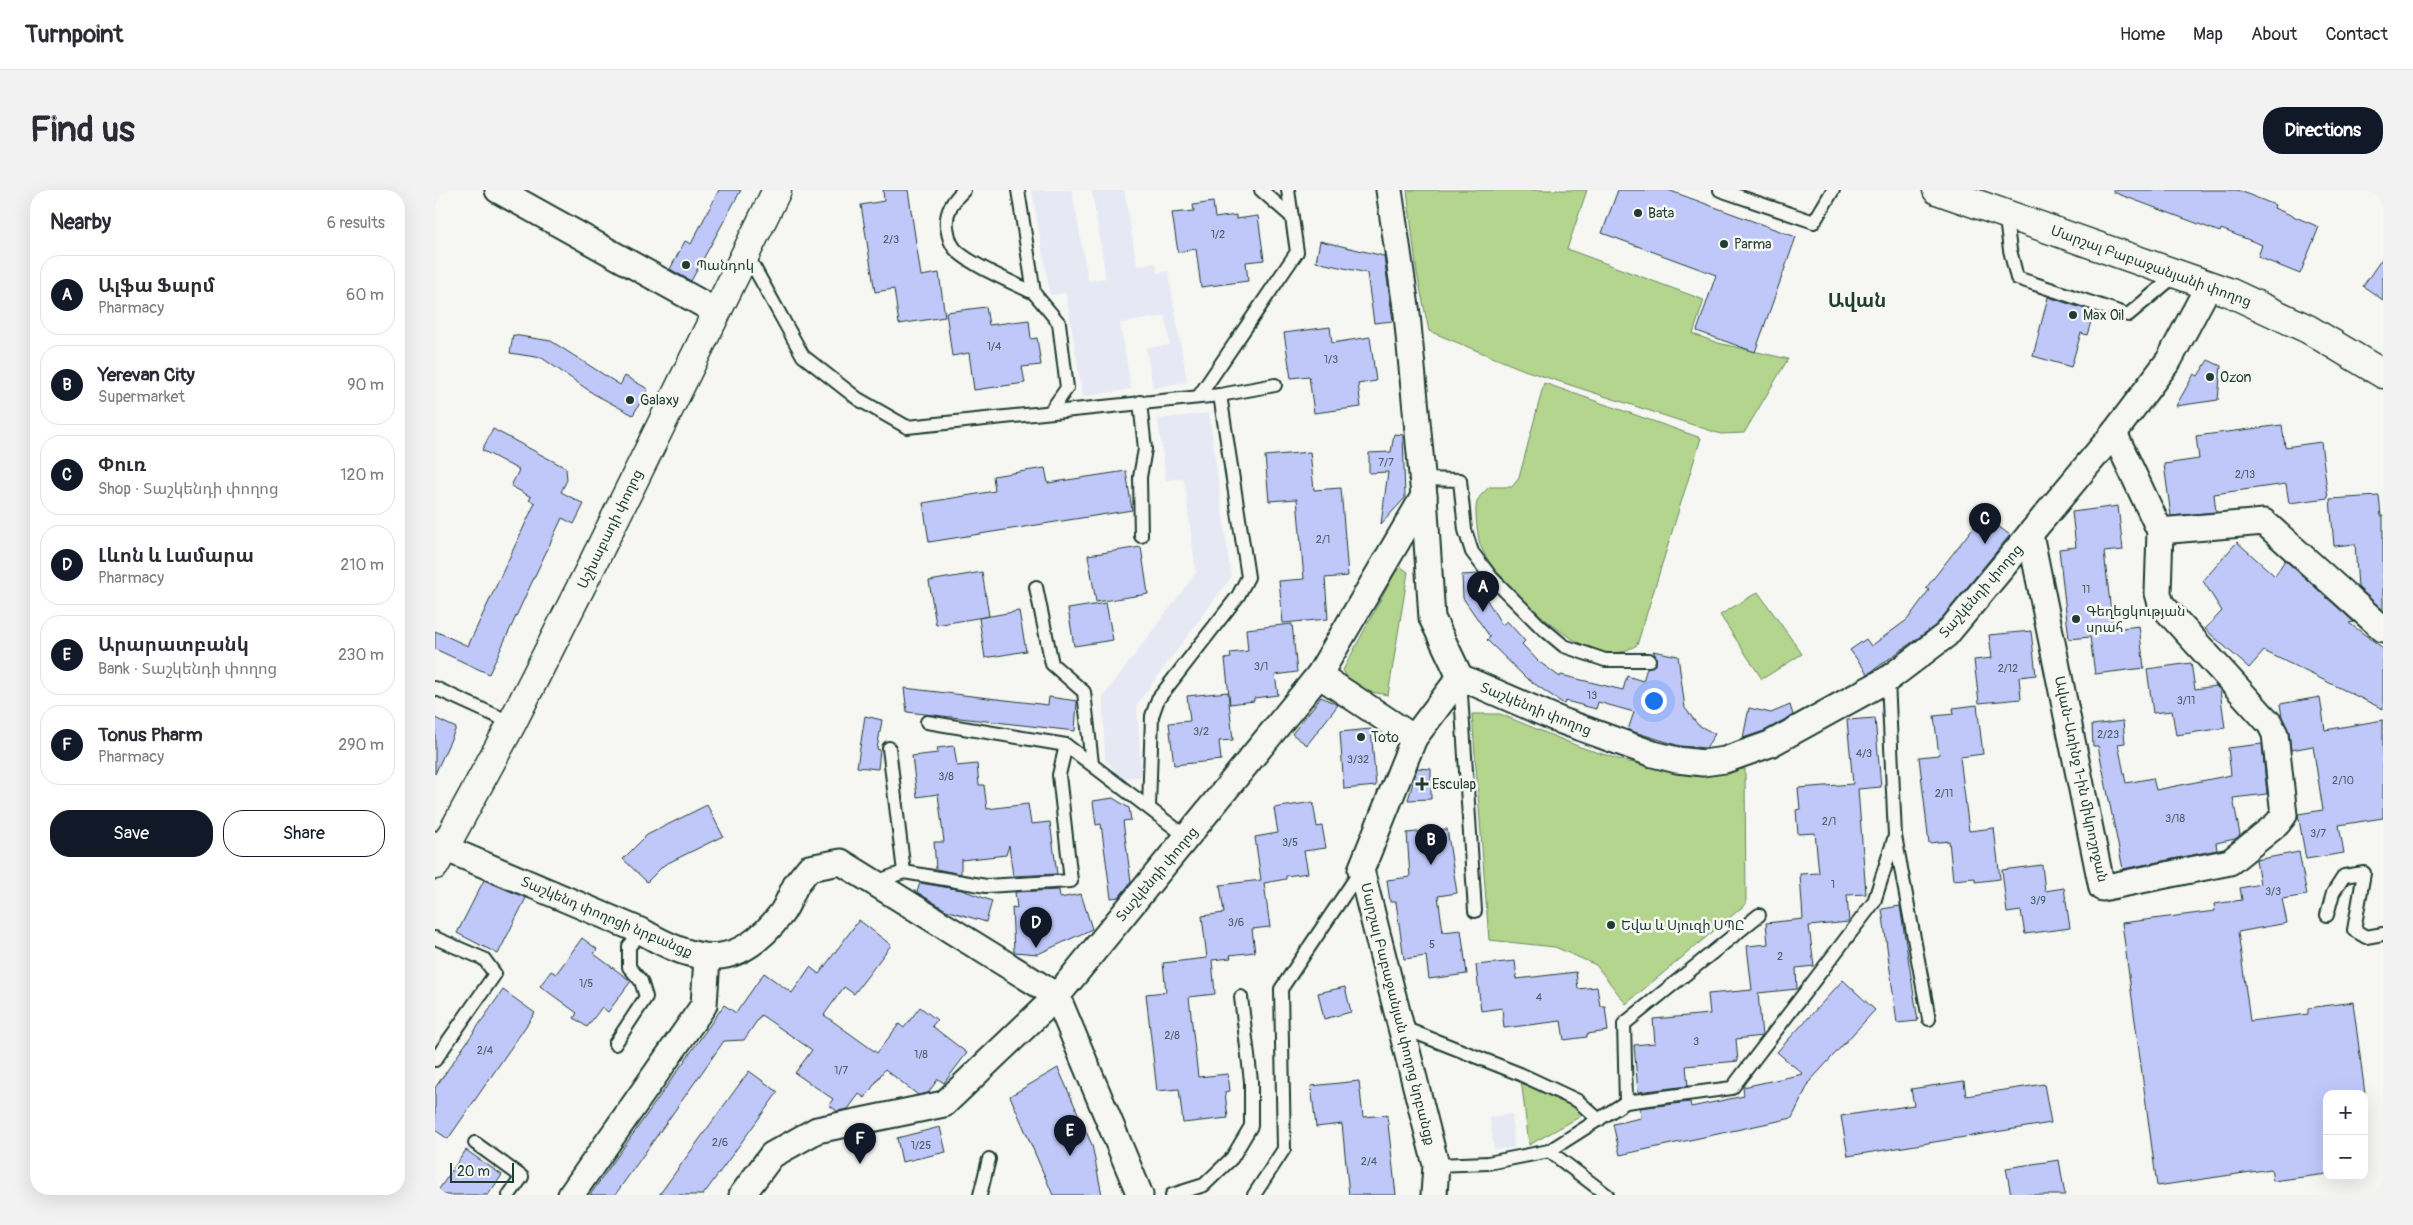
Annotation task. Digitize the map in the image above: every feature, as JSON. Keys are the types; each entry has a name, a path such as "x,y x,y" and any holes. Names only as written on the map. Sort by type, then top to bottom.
{"street":[{"path":"498,190 717,312"},
{"name":"Աշխաբադի փողոց","path":"438,852 512,723 777,190"},
{"path":"1389,190 1407,314 1423,488 1432,618 1460,678"},
{"name":"Մարշալ Բաբաջանյանի փողոց","path":"1937,190 2005,212 2231,293 2308,329 2383,374"},
{"name":"Տաշկենդի փողոց","path":"1460,678 1563,721 1653,754 1677,760 1703,763 1725,760 1770,744 1888,679 1946,635 2114,433 2169,360 2209,285"},
{"name":"Ավան-Առինջ 1-ին միկրոշրջան","path":"2030,534 2102,888 2230,862 2277,824 2284,816 2275,734 2270,724 2161,604 2158,593 2160,531 2114,433"},
{"name":"Տաշկենդի փողոց","path":"742,1195 772,1156 817,1130 944,1104 1057,996 1319,675 1423,488"},
{"path":"2160,531 2264,522 2383,628"},
{"path":"1319,675 1414,738"},
{"name":"Մարշալ Բաբաջանյան փողոց նրբանցք","path":"1434,1195 1436,1165 1361,870 1414,738 1460,678"},
{"name":"Տաշկենդ փողոցի նրբանցք","path":"438,852 643,932 663,944 707,958 723,956 742,950 763,936 783,913 798,883 809,868 841,862 1057,996"},
{"path":"571,1195 704,1005 707,958"},
{"path":"1057,996 1140,1195"}],"lane":[{"path":"964,190 956,198 949,210 946,222 953,247 967,259 1034,293 1059,324 1067,388 1050,412"},
{"path":"1017,190 1034,293"},
{"path":"1261,190 1292,217"},
{"path":"1199,396 1297,252 1289,190"},
{"path":"1720,190 1813,222 1833,190"},
{"path":"2005,212 2010,250 2017,278 2128,315 2178,273"},
{"path":"746,253 803,356 857,399 907,427 1220,395 1275,385"},
{"path":"1149,807 1152,716 1158,699 1238,596 1248,577 1220,395"},
{"path":"1140,402 1145,449 1141,477 1141,536"},
{"path":"1423,488 1460,480 1465,530 1472,552 1491,577 1511,598 1564,646 1605,660 1649,660"},
{"path":"1036,587 1052,664 1084,692 1092,764"},
{"path":"1460,678 1475,911"},
{"path":"1888,679 1895,836 1929,1019"},
{"path":"435,688 512,723"},
{"path":"927,722 1066,744 1187,838"},
{"path":"875,882 904,872 986,886 1071,880 1059,775 1066,744"},
{"path":"889,748 904,872"},
{"path":"1436,1165 1488,1163 1549,1150 1626,1102 1732,1088 1874,902 1895,836"},
{"path":"1254,1195 1284,1149 1281,989 1361,870"},
{"path":"2327,916 2333,893 2344,876 2364,874 2354,930 2366,937 2383,934"},
{"path":"1626,1102 1624,1024 1759,915"},
{"path":"615,1044 646,997 641,981 629,967 629,946 643,932"},
{"path":"435,938 484,959 495,974 435,1060"},
{"path":"1172,1195 1204,1185 1232,1158 1251,1126 1251,1080 1241,997"},
{"path":"1401,1027 1579,1100 1599,1120"},
{"path":"475,1143 522,1177 509,1195"},
{"path":"1549,1150 1607,1195"},
{"path":"980,1195 989,1159"}],"shaded area":[{"path":"1032,190 1072,190 1088,281 1106,278 1092,190 1124,190 1137,266 1156,263 1157,273 1168,271 1187,382 1153,388 1146,348 1170,345 1165,316 1120,323 1131,389 1083,397 1066,293 1050,295"},
{"path":"1209,413 1231,577 1137,704 1141,777 1121,778 1105,759 1103,697 1196,573 1184,478 1166,480 1158,419"},
{"path":"1512,1114 1514,1148 1494,1149 1490,1117"}],"green space":[{"path":"1407,190 1587,190 1567,249 1704,300 1693,334 1718,343 1788,359 1744,433 1721,434 1524,370 1429,331 1417,273"},
{"path":"1544,383 1701,438 1637,645 1621,652 1604,653 1589,648 1553,626 1501,577 1481,547 1476,517 1477,502 1489,487 1512,487 1519,478"},
{"path":"1401,567 1408,572 1388,695 1354,689 1343,670 1395,573"},
{"path":"1758,592 1802,654 1762,679 1720,615"},
{"path":"1472,714 1500,714 1580,747 1628,762 1695,770 1745,769 1746,904 1626,1004 1596,965 1555,947 1489,940"},
{"path":"1521,1079 1582,1106 1583,1115 1529,1145"}],"building":[{"path":"719,190 741,190 691,281 670,269 685,241 691,244"},
{"path":"883,190 908,190 921,276 939,273 945,317 899,324 894,289 875,292 861,205 884,201"},
{"path":"1618,190 1668,190 1796,237 1755,352 1697,331 1716,275 1602,233"},
{"path":"2113,190 2237,190 2275,205 2274,208 2319,227 2300,274 2258,257 2262,245 2221,229 2220,232 2113,192"},
{"path":"1213,202 1215,218 1236,215 1236,219 1258,216 1264,260 1246,262 1248,281 1201,287 1196,249 1178,252 1172,213 1194,211 1193,205"},
{"path":"1320,241 1384,256 1393,321 1374,323 1367,273 1316,262"},
{"path":"2383,257 2383,300 2363,286"},
{"path":"2048,297 2094,312 2087,335 2081,333 2071,367 2033,356"},
{"path":"986,307 989,325 1029,320 1031,339 1037,338 1041,365 1022,367 1025,383 974,390 969,353 952,356 946,312"},
{"path":"1330,327 1332,343 1370,337 1376,381 1358,384 1361,407 1314,413 1309,376 1291,378 1284,333"},
{"path":"513,335 551,341 620,385 625,376 648,389 633,415 594,394 542,358 510,353"},
{"path":"2208,360 2221,366 2218,400 2176,406 2194,374 2198,376"},
{"path":"2282,425 2285,447 2321,442 2328,498 2289,503 2286,484 2214,494 2216,512 2171,516 2164,464 2199,459 2196,436"},
{"path":"493,429 566,468 567,480 561,492 584,504 574,524 562,518 489,674 435,649 435,631 468,646 535,503 529,500 531,497 511,486 519,470 482,450"},
{"path":"1394,434 1403,435 1405,498 1381,524 1388,472 1369,473 1369,453 1391,452"},
{"path":"1310,452 1314,490 1341,488 1348,576 1325,578 1328,619 1283,623 1279,581 1304,579 1297,499 1269,501 1265,456"},
{"path":"1045,468 1048,483 1126,471 1132,510 929,542 923,503 995,491 993,476"},
{"path":"2379,496 2381,516 2383,516 2383,610 2358,587 2355,544 2334,546 2330,499"},
{"path":"2118,506 2123,550 2104,552 2113,629 2139,626 2144,668 2095,674 2090,637 2069,639 2059,549 2076,547 2072,512"},
{"path":"1983,515 2010,535 1936,625 1868,674 1850,650 1866,639 1871,646 1907,620 1929,590 1926,588"},
{"path":"2237,542 2275,576 2285,560 2354,622 2349,623 2383,648 2383,709 2264,651 2249,668 2205,629 2222,611 2203,581"},
{"path":"1141,547 1148,594 1096,602 1088,555"},
{"path":"982,572 989,616 936,625 929,581"},
{"path":"1478,574 1482,579 1484,595 1502,625 1507,621 1525,641 1522,644 1538,661 1560,677 1561,675 1623,690 1627,676 1643,681 1647,668 1656,664 1656,656 1653,651 1678,656 1685,708 1698,725 1715,734 1706,748 1680,746 1628,730 1634,712 1598,702 1596,709 1566,701 1564,704 1526,678 1487,640 1490,637 1463,598 1462,575"},
{"path":"1106,603 1113,640 1074,646 1068,609"},
{"path":"1019,611 1026,651 985,658 979,618"},
{"path":"1292,624 1297,672 1275,675 1278,695 1230,704 1225,659 1231,658 1230,653 1248,651 1246,629"},
{"path":"2031,631 2036,675 2019,677 2021,699 1979,703 1974,660 1992,658 1989,635"},
{"path":"2191,663 2195,689 2216,686 2220,690 2225,728 2176,735 2172,711 2153,713 2147,669"},
{"path":"904,688 1048,705 1049,697 1077,701 1075,731 907,712"},
{"path":"1228,692 1233,740 1219,741 1221,760 1174,765 1169,723 1190,721 1187,696"},
{"path":"1321,697 1338,705 1307,745 1292,734"},
{"path":"2320,697 2325,730 2383,720 2383,818 2339,825 2344,853 2306,859 2298,814 2323,810 2313,746 2291,750 2289,732 2282,717 2280,704"},
{"path":"1790,705 1793,715 1764,731 1743,738 1749,708 1771,713"},
{"path":"1977,705 1983,754 1960,757 1969,831 1994,828 2000,879 1975,882 1975,878 1953,880 1949,841 1929,843 1919,757 1939,755 1934,716 1954,714 1953,708"},
{"path":"865,716 882,720 877,749 880,750 878,769 857,767"},
{"path":"435,718 456,728 435,774"},
{"path":"1875,718 1881,787 1858,789 1866,894 1847,895 1849,922 1809,926 1814,966 1796,968 1797,989 1758,993 1762,1036 1736,1039 1738,1061 1686,1066 1688,1086 1638,1092 1634,1045 1655,1043 1653,1019 1710,1014 1708,994 1752,990 1747,946 1768,944 1766,923 1803,919 1800,874 1819,873 1815,833 1798,834 1796,810 1800,809 1798,788 1853,784 1847,720"},
{"path":"2123,721 2125,743 2118,744 2126,783 2153,778 2156,790 2231,775 2228,748 2262,744 2267,794 2233,798 2240,835 2235,839 2216,843 2217,850 2123,869 2098,746 2093,746 2092,725"},
{"path":"1371,729 1376,786 1344,789 1340,732"},
{"path":"954,746 957,766 977,764 979,785 984,785 987,809 1028,804 1031,824 1050,822 1057,874 1013,876 1009,845 1006,855 961,860 961,874 936,869 934,842 944,842 938,794 917,797 912,756 938,753 937,748"},
{"name":"Esculap","path":"1417,768 1431,769 1431,799 1408,800"},
{"path":"1113,798 1129,808 1131,820 1123,821 1131,882 1119,897 1111,898 1101,824 1096,825 1093,801"},
{"path":"1313,802 1317,827 1322,826 1326,848 1304,851 1308,873 1286,876 1286,879 1264,883 1270,927 1252,929 1255,952 1230,955 1231,958 1212,960 1215,994 1189,997 1198,1077 1228,1074 1230,1091 1225,1092 1228,1118 1183,1123 1179,1089 1157,1091 1146,994 1166,992 1163,963 1207,958 1202,916 1224,913 1220,885 1261,880 1255,837 1278,833 1274,808"},
{"path":"707,805 723,836 664,865 647,882 623,859 647,835"},
{"path":"1447,829 1457,893 1438,896 1443,932 1461,930 1467,974 1429,979 1426,956 1404,959 1396,902 1390,902 1387,880 1410,877 1407,833"},
{"path":"2299,852 2307,895 2282,899 2287,923 2238,932 2250,1021 2308,1014 2308,1008 2353,1002 2364,1090 2323,1090 2323,1175 2273,1181 2271,1169 2157,1186 2122,923 2215,911 2214,904 2242,900 2240,888 2260,884 2256,860"},
{"path":"2042,865 2045,891 2064,888 2070,928 2025,934 2021,911 2007,913 2002,870"},
{"path":"484,880 526,898 498,954 457,933"},
{"path":"920,883 962,890 992,901 986,922 946,910 917,892"},
{"path":"1059,890 1060,898 1081,894 1092,929 1038,954 1014,952 1012,907 1017,908 1015,892"},
{"path":"1900,906 1918,1021 1897,1023 1882,909"},
{"path":"859,920 891,945 854,994 844,987 824,1015 877,1053 899,1024 904,1028 920,1007 937,1020 932,1026 967,1053 944,1083 938,1079 928,1093 918,1095 885,1069 865,1098 859,1094 848,1109 837,1111 829,1105 833,1099 795,1073 812,1050 761,1015 744,1040 724,1041 615,1195 590,1195 724,1005 736,1013 764,973 792,993 810,967 819,974"},
{"path":"582,938 597,949 594,954 631,981 608,1012 602,1007 587,1027 574,1018 577,1013 540,986 551,971 556,974"},
{"path":"1515,961 1517,979 1576,972 1578,989 1597,987 1600,1006 1605,1006 1608,1031 1587,1034 1587,1037 1564,1040 1561,1021 1504,1028 1502,1008 1481,1011 1476,965"},
{"path":"1843,980 1875,1010 1810,1081 1792,1118 1620,1155 1613,1124 1641,1118 1640,1108 1690,1102 1691,1107 1744,1096 1743,1087 1803,1074 1777,1052"},
{"path":"1345,987 1351,1012 1324,1019 1318,993"},
{"path":"503,990 535,1013 448,1139 435,1130 435,1088"},
{"path":"1058,1068 1092,1145 1102,1195 1053,1195 1010,1096"},
{"path":"749,1071 778,1092 703,1195 659,1195"},
{"path":"1359,1081 1363,1117 1387,1115 1396,1195 1349,1195 1342,1124 1316,1127 1311,1086"},
{"path":"1964,1081 1966,1096 2044,1084 2051,1123 1848,1156 1841,1116 1914,1105 1911,1089"},
{"path":"940,1127 946,1152 902,1162 897,1138"},
{"path":"466,1150 502,1175 488,1195 435,1195"},
{"path":"2059,1160 2065,1195 2011,1195 2006,1168"}],"place":[{"name":"Bata","path":"1638,213"},
{"name":"Parma","path":"1724,244"},
{"name":"Պանդոկ","path":"686,265"},
{"name":"Max Oil","path":"2073,315"},
{"name":"Ozon","path":"2210,377"},
{"name":"Galaxy","path":"630,400"},
{"name":"Փուռ","path":"1985,544"},
{"name":"Ալֆա Ֆարմ","path":"1483,612"},
{"name":"Գեղեցկության սրահ","path":"2076,619"},
{"name":"Toto","path":"1361,737"},
{"name":"Esculap","path":"1422,784"},
{"name":"Yerevan City","path":"1431,865"},
{"name":"Եվա և Սյուզի ՍՊԸ","path":"1611,925"},
{"name":"Լևոն և Լամարա","path":"1036,948"},
{"name":"Արարատբանկ","path":"1070,1156"},
{"name":"Tonus Pharm","path":"860,1164"}],"district":[{"name":"Ավան","path":"1857,301"}]}
